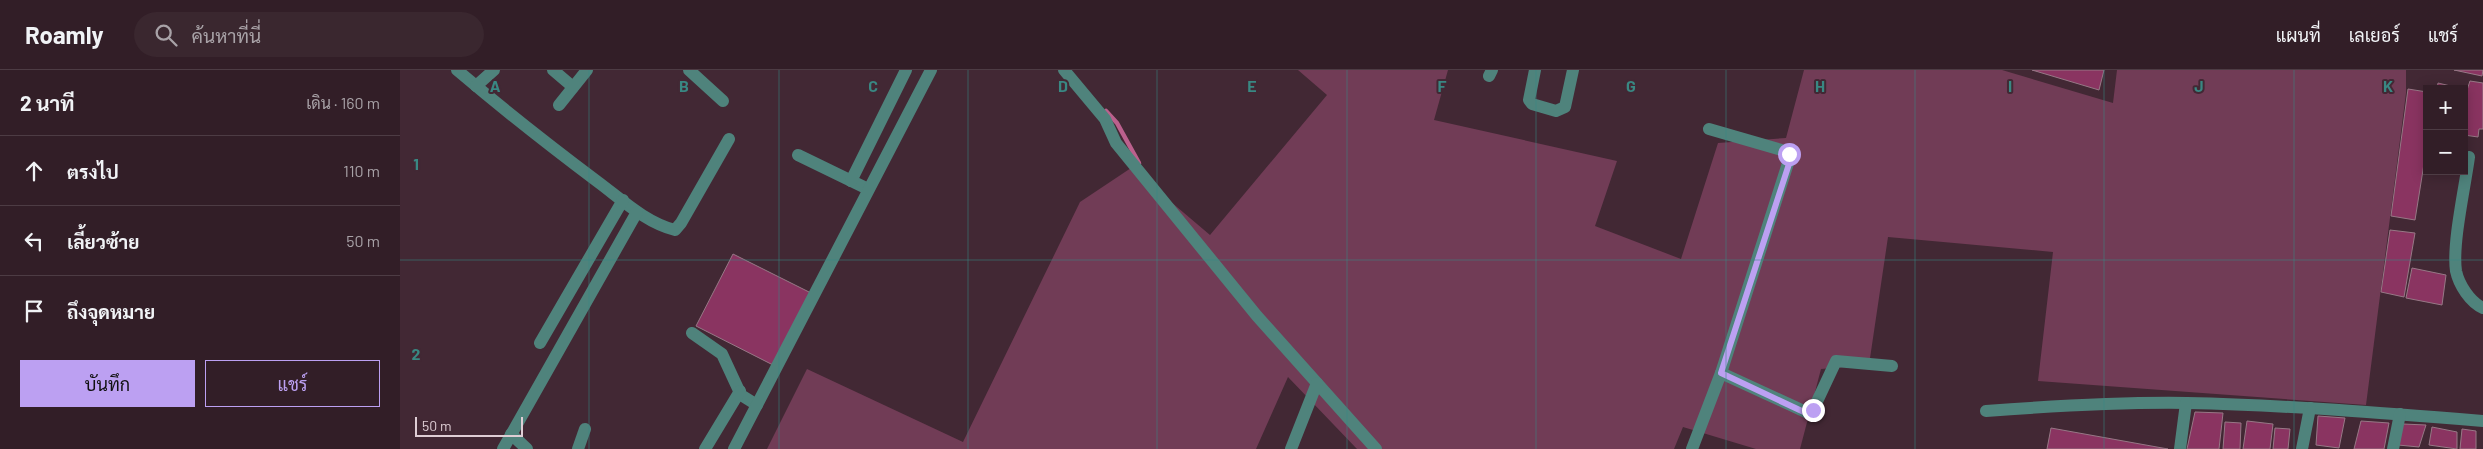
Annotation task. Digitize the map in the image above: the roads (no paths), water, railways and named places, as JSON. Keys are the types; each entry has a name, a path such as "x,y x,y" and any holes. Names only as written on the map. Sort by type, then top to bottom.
{"street":[{"path":"457,70 519,122 638,212 675,230 729,139"},
{"path":"476,86 494,70"},
{"path":"553,70 574,87"},
{"path":"559,105 587,70"},
{"path":"688,70 723,101"},
{"path":"851,181 906,70"},
{"path":"734,449 931,70"},
{"path":"1064,70 1106,119 1116,143 1257,316 1314,390 1376,449"},
{"path":"1535,70 1529,100 1532,104 1556,111 1565,107 1573,70"},
{"path":"1692,449 1721,373 1790,157 1785,151 1709,129"},
{"path":"798,155 868,189"},
{"path":"2469,156 2455,254 2456,273 2470,298 2483,308"},
{"path":"540,342 622,200"},
{"path":"503,449 638,212"},
{"path":"692,333 722,354 744,399 757,405"},
{"path":"1721,373 1808,413 1813,410 1836,361 1892,366"},
{"path":"705,449 740,390"},
{"path":"1291,449 1314,390"},
{"path":"2180,449 2186,403"},
{"path":"1986,411 2072,404 2186,403 2310,408 2483,421"},
{"path":"2302,449 2310,408"},
{"path":"2393,449 2400,414"},
{"path":"578,449 585,429"},
{"path":"511,434 527,449"}],"waterway":[{"path":"1106,111 1117,123 1139,163"}]}
